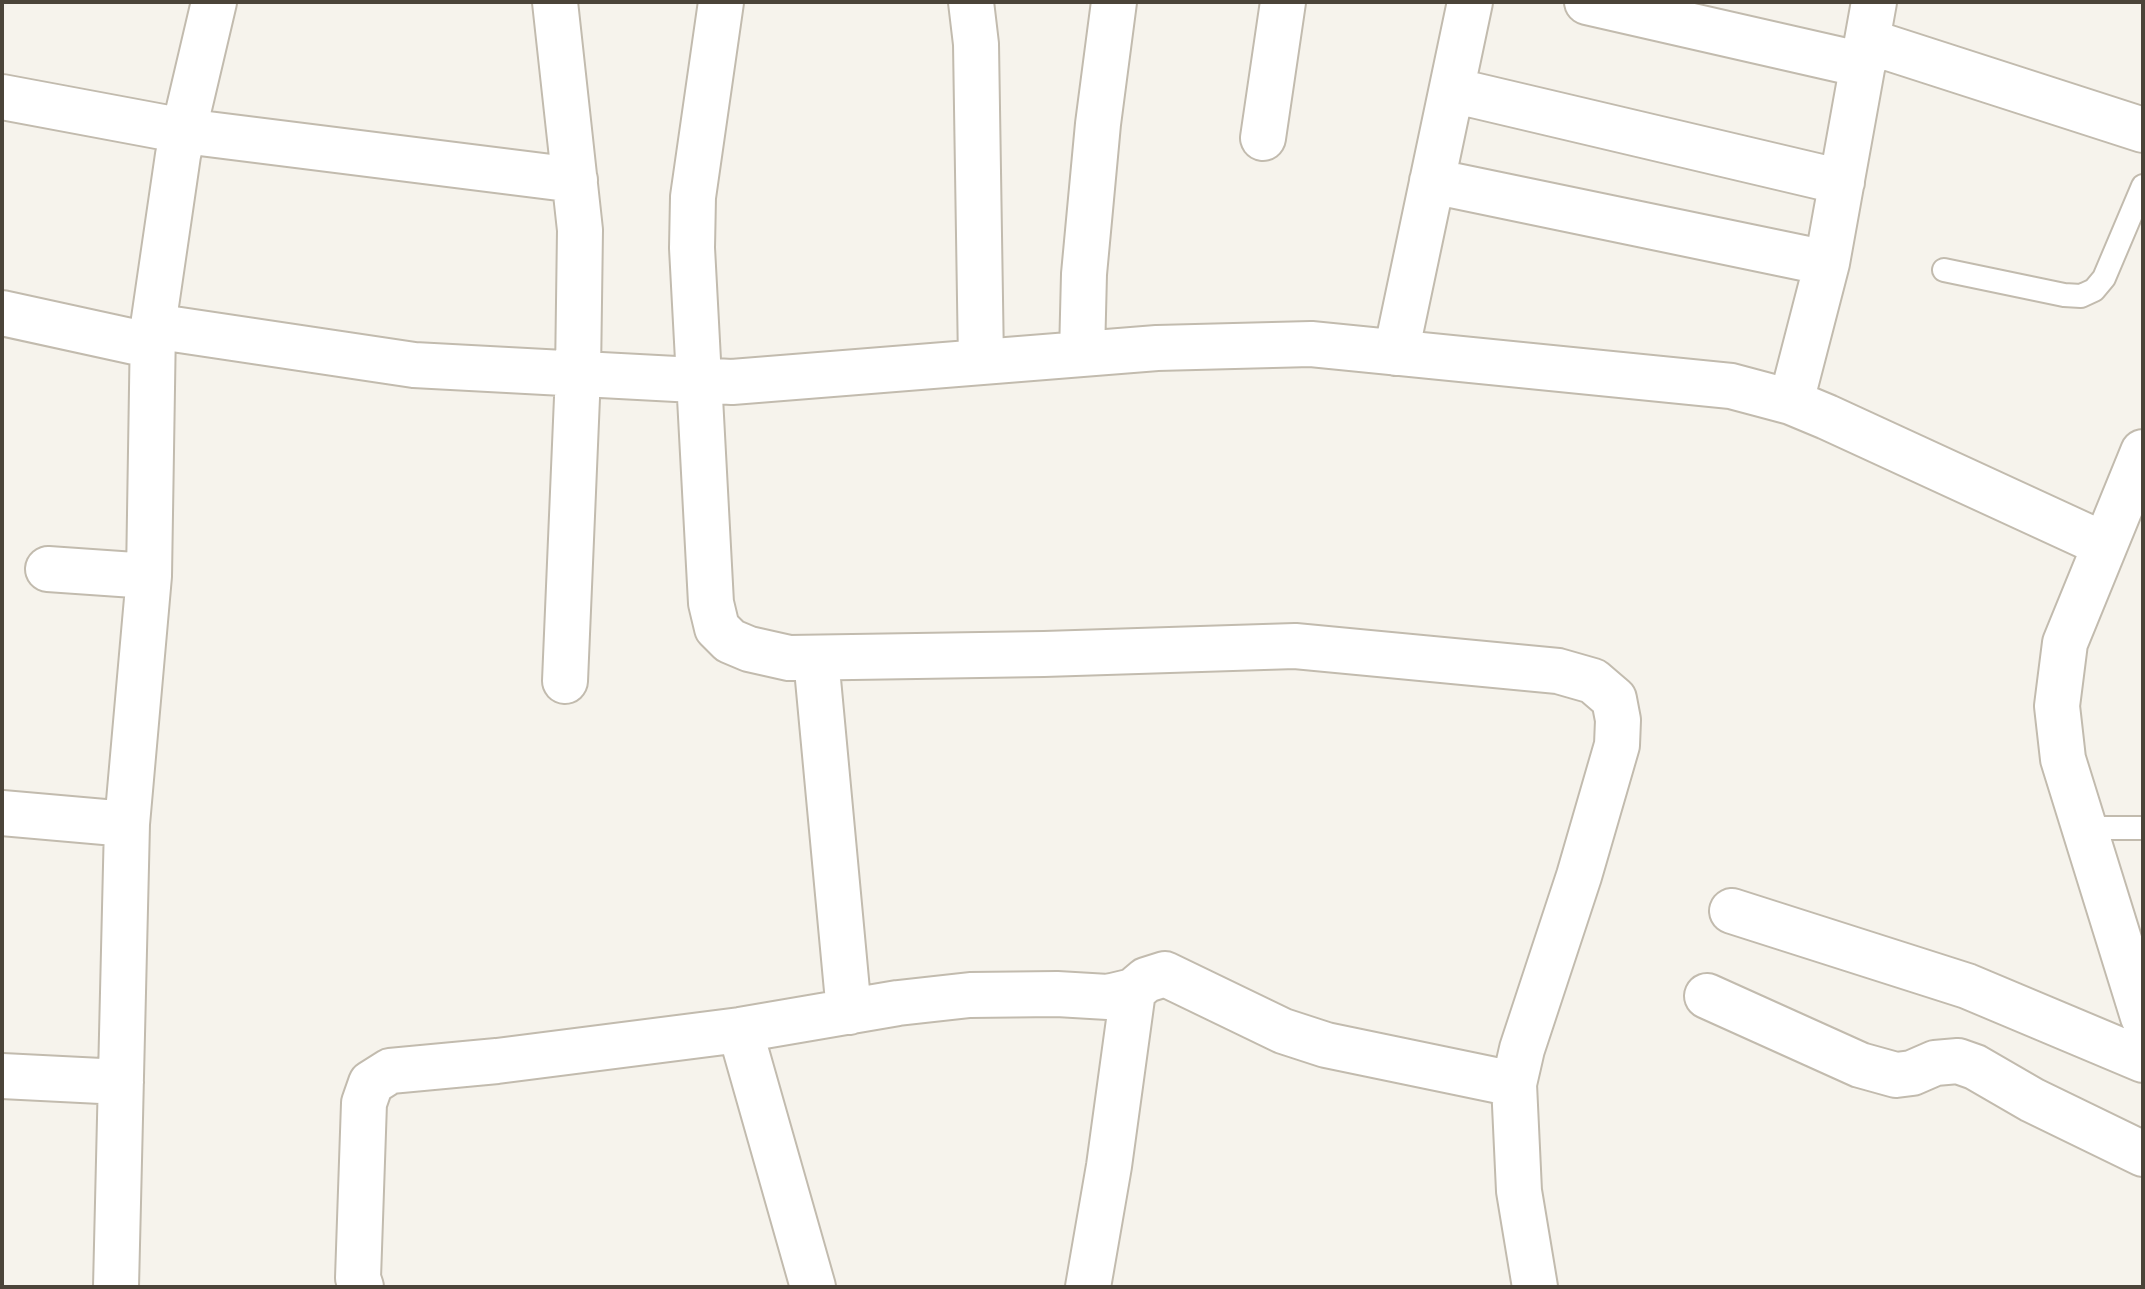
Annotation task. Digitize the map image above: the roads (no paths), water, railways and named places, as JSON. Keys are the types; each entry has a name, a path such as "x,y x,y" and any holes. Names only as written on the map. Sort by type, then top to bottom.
{"street":[{"path":"116,1287 127,824 149,576 153,336 184,131 214,2"},
{"path":"555,2 580,230 578,374 565,681"},
{"path":"721,2 693,197 692,248 711,603 717,628 730,641 749,649 789,658 1295,646 1558,671 1593,681 1614,699 1618,720 1617,745 1579,876 1522,1049 1514,1084 1519,1191 1535,1287"},
{"path":"971,2 976,44 981,362"},
{"path":"1082,354 1084,274 1098,124 1114,2"},
{"path":"1263,138 1283,2"},
{"path":"1396,353 1470,2"},
{"path":"1587,2 1868,36 2143,130"},
{"path":"1791,402 1827,263 1868,36"},
{"path":"1452,90 1842,182"},
{"path":"2,97 184,131 575,180"},
{"path":"1432,181 1827,263"},
{"path":"2,313 153,336 414,365 732,382 1157,348 1311,344 1731,386 1791,402 2105,545"},
{"path":"2143,452 2065,643 2057,706 2063,759 2143,1017"},
{"path":"48,569 149,576"},
{"path":"816,658 849,1012"},
{"path":"2,813 127,824"},
{"path":"1732,911 1967,986 2143,1060"},
{"path":"361,1287 358,1278 364,1103 371,1083 390,1071 497,1061 740,1030 898,1003 970,995 1108,997 1133,991 1146,980 1165,974 1283,1031 1326,1045 1514,1084"},
{"path":"1088,1287 1109,1166 1133,991"},
{"path":"1707,996 1860,1065 1896,1075 1912,1073 1935,1063 1958,1061 1975,1067 2032,1100 2143,1154"},
{"path":"740,1030 813,1287"},
{"path":"2,1076 121,1082"}],"lane":[{"path":"1944,270 2081,296 2094,290 2104,278 2143,186"},
{"path":"2084,828 2143,828"}]}
